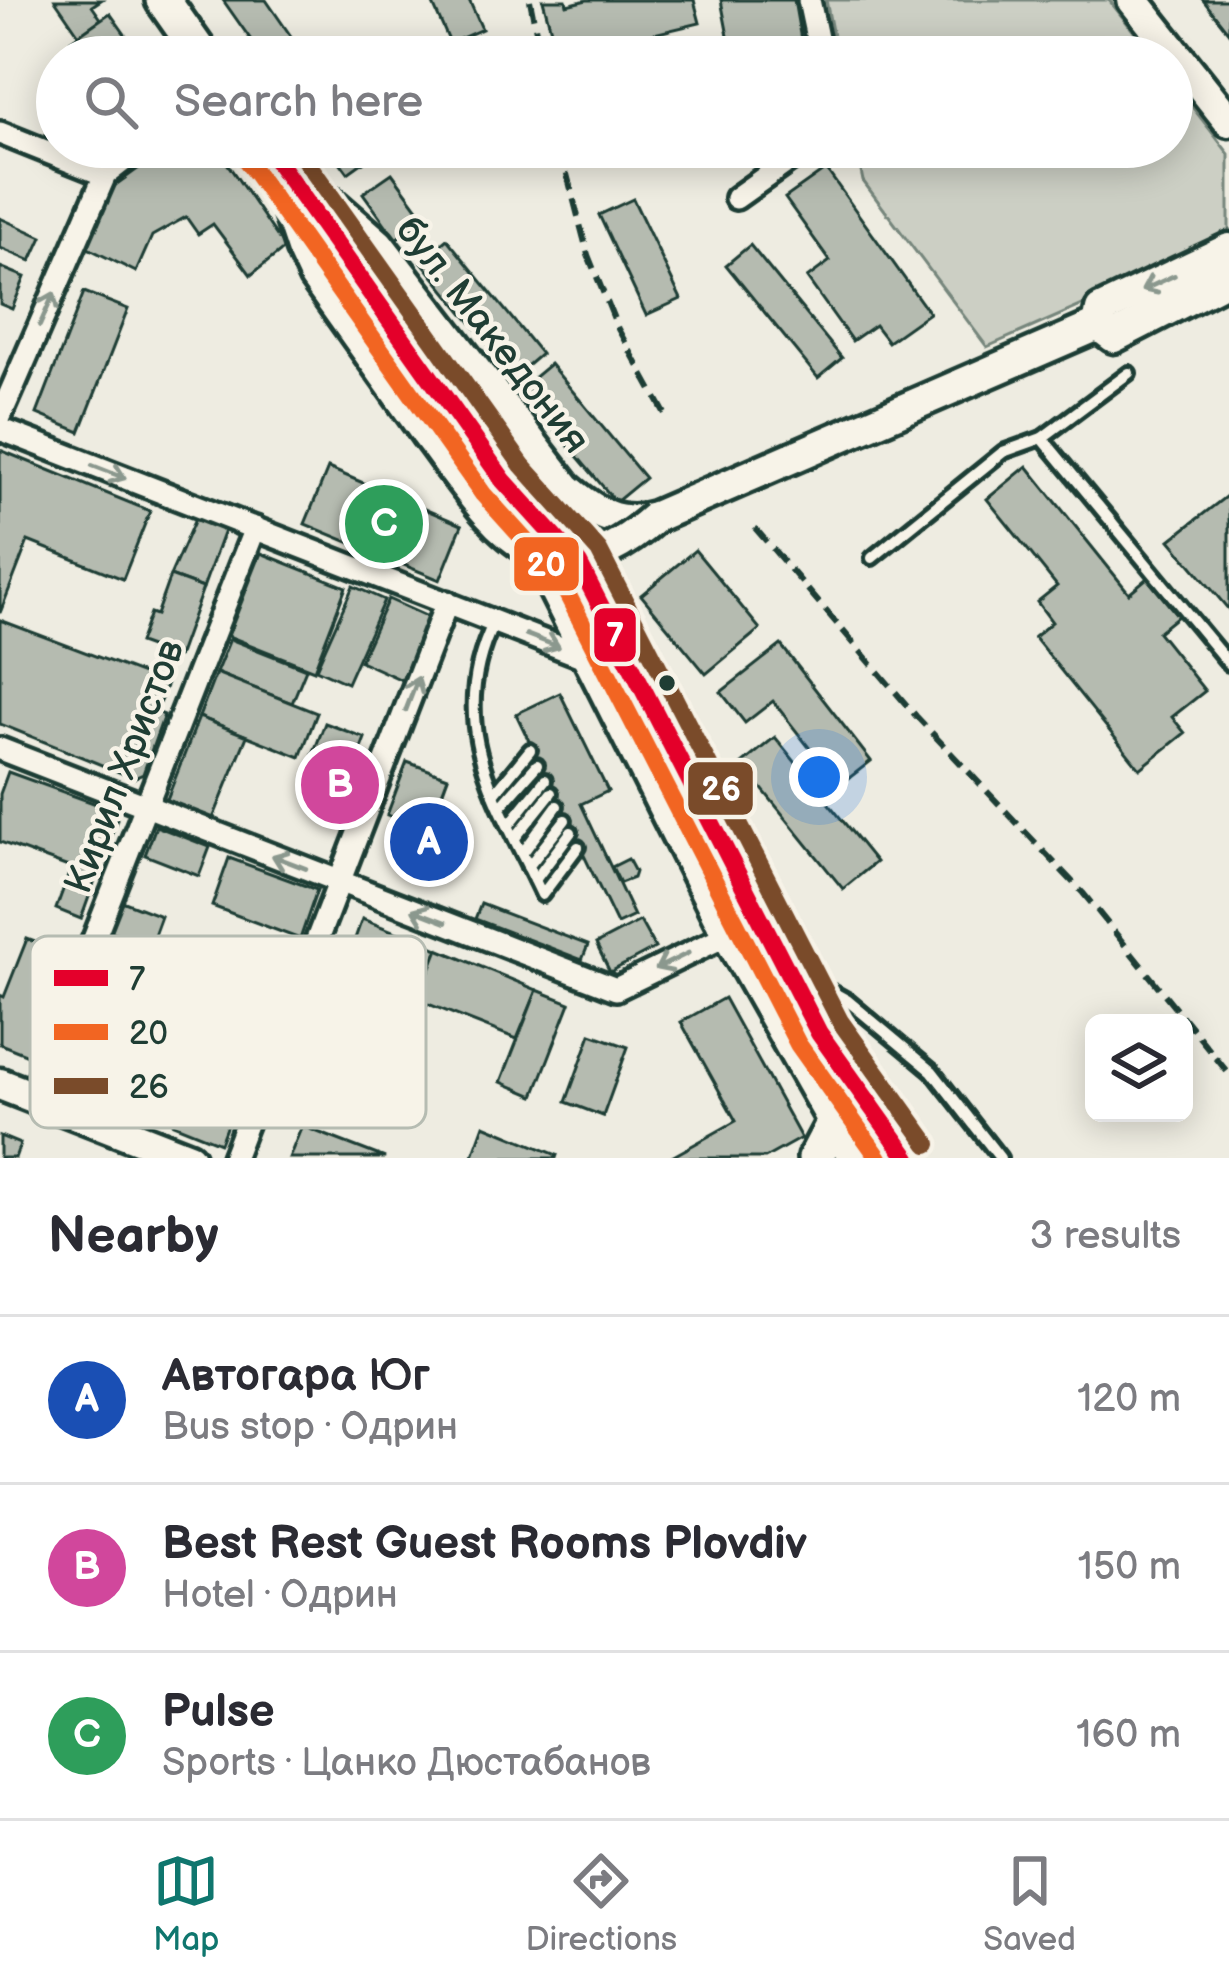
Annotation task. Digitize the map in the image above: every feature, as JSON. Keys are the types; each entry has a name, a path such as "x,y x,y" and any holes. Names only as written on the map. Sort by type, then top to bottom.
{"main road":[{"path":"163,0 188,36"},
{"path":"281,168 503,479 579,564 819,1033 907,1157"},
{"path":"503,479 552,587 729,934 835,1120 851,1157"},
{"path":"815,1158 835,1120"}],"street":[{"path":"809,0 817,36"},
{"path":"1133,0 1162,36"},
{"path":"1193,76 1229,121"},
{"path":"0,133 36,147"},
{"path":"88,168 106,175"},
{"path":"0,417 106,175 115,168"},
{"name":"бул. Македония","path":"274,168 315,277 498,528 530,549 566,559 604,555 626,544 655,517"},
{"name":"бул. Македония","path":"290,168 378,244 566,488 616,520 635,523 1098,325 1114,337 1229,278"},
{"path":"736,198 778,168"},
{"path":"1098,325 1101,310 1229,249"},
{"path":"0,430 592,660"},
{"name":"Кирил Христов","path":"95,936 255,528"},
{"path":"320,936 447,602"},
{"path":"0,749 616,989 729,934"},
{"path":"0,1084 30,1096"},
{"path":"112,1128 189,1158"},
{"path":"233,1158 245,1128"},
{"path":"851,1157 889,1148 907,1157"}],"lane":[{"path":"872,558 1003,452 1042,438 1129,373"},
{"path":"1042,438 1229,664"},
{"path":"494,622 471,691 484,772 542,895 578,847"},
{"path":"494,794 530,750"},
{"path":"500,807 537,765"},
{"path":"509,825 544,780"},
{"path":"515,838 551,793"},
{"path":"522,854 557,806"},
{"path":"528,867 568,826 535,880"},
{"path":"787,966 847,1000 932,1071 1000,1158"}],"shaded area":[{"path":"826,0 1109,0 1137,36 833,36"},
{"path":"1193,108 1229,154 1229,241 987,347 863,181 860,168 1193,168"}],"building":[{"path":"55,0 101,0 92,6 101,19 79,35"},
{"path":"223,0 266,0 291,36 248,36"},
{"path":"431,0 469,0 482,29 466,36 447,36"},
{"path":"543,0 566,0 567,5 587,0 694,0 700,23 646,36 552,36"},
{"path":"721,0 794,0 800,36 728,36"},
{"path":"1203,0 1229,0 1229,33"},
{"path":"110,13 126,36 77,36"},
{"path":"139,168 230,168 285,248 251,275 213,224 198,234 186,217 152,236 136,272 86,247 110,189"},
{"path":"826,169 929,313 888,342 875,325 852,341 807,278 830,261 785,198"},
{"path":"392,173 425,218 396,239 363,193"},
{"path":"633,199 681,299 646,315 599,215"},
{"path":"0,218 42,237 31,261 0,248"},
{"path":"447,239 541,354 515,376 421,261"},
{"path":"750,245 842,358 818,378 726,265"},
{"path":"0,267 25,277 12,309 0,304"},
{"path":"84,292 128,309 80,432 37,414"},
{"path":"550,364 645,478 616,502 520,389"},
{"path":"0,450 150,511 123,579 28,541 0,613"},
{"path":"1027,466 1129,593 1147,578 1178,616 1158,632 1205,691 1172,717 1185,733 1140,769 1034,637 1052,622 1037,602 1057,586 987,499"},
{"path":"328,468 462,525 440,580 305,524"},
{"path":"1229,494 1229,610 1170,540"},
{"path":"196,517 225,528 203,588 170,576"},
{"path":"695,550 760,629 706,674 641,595"},
{"path":"261,553 346,587 314,670 228,636"},
{"path":"170,576 203,588 178,657 139,643 150,613 156,615"},
{"path":"353,586 384,600 347,683 316,669"},
{"path":"388,599 430,618 402,680 360,661"},
{"path":"0,620 167,683 156,712 164,715 143,774 134,778 0,724"},
{"path":"230,639 306,669 292,703 216,673"},
{"path":"781,645 871,761 839,786 773,701 745,723 721,692"},
{"path":"216,673 317,713 300,757 199,717"},
{"path":"560,693 608,791 581,804 634,916 617,924 516,714"},
{"path":"199,717 247,736 210,826 164,807"},
{"path":"325,723 365,738 356,762 369,767 350,818 311,803 327,759 313,754"},
{"path":"775,737 876,862 843,889 742,764"},
{"path":"407,762 448,777 428,831 387,815"},
{"path":"8,772 113,810 117,819 81,919 56,909 71,868 0,842 0,794"},
{"path":"156,826 210,847 199,876 145,855"},
{"path":"229,858 317,890 301,936 212,906"},
{"path":"628,859 633,878 620,883 612,867"},
{"path":"122,901 161,916 154,936 110,931"},
{"path":"481,904 588,945 582,960 475,919"},
{"path":"362,919 406,936 356,936"},
{"path":"640,921 655,948 610,972 596,944"},
{"path":"30,940 30,1056 0,1044 0,995 4,997"},
{"path":"426,944 438,949 426,980"},
{"path":"438,949 537,990 517,1039 426,1003 426,980"},
{"path":"537,990 570,1003 534,1096 501,1082"},
{"path":"724,998 801,1138 765,1158 670,1158 736,1121 681,1022"},
{"path":"591,1034 628,1047 603,1116 566,1102"},
{"path":"484,1125 557,1155 556,1158 472,1158"},
{"path":"183,1128 226,1128 220,1143"},
{"path":"301,1128 307,1128 385,1158 289,1158"},
{"path":"0,1136 20,1144 15,1158 0,1158"}],"railway":[{"path":"530,0 537,36"},
{"path":"565,168 588,255 618,329 669,421"},
{"path":"755,528 916,716 1083,893 1229,1074"}],"transit line":[{"name":"20","path":"252,168 483,494 559,578 798,1044 879,1158"},
{"name":"7","path":"282,168 503,480 579,564 819,1033 908,1158"},
{"name":"26","path":"311,168 522,465 599,551 840,1021 928,1144"}],"place":[{"name":"Pulse","path":"384,524"},
{"name":"Best Rest Guest Rooms Plovdiv","path":"340,785"},
{"name":"Автогара Юг","path":"429,842"}]}
